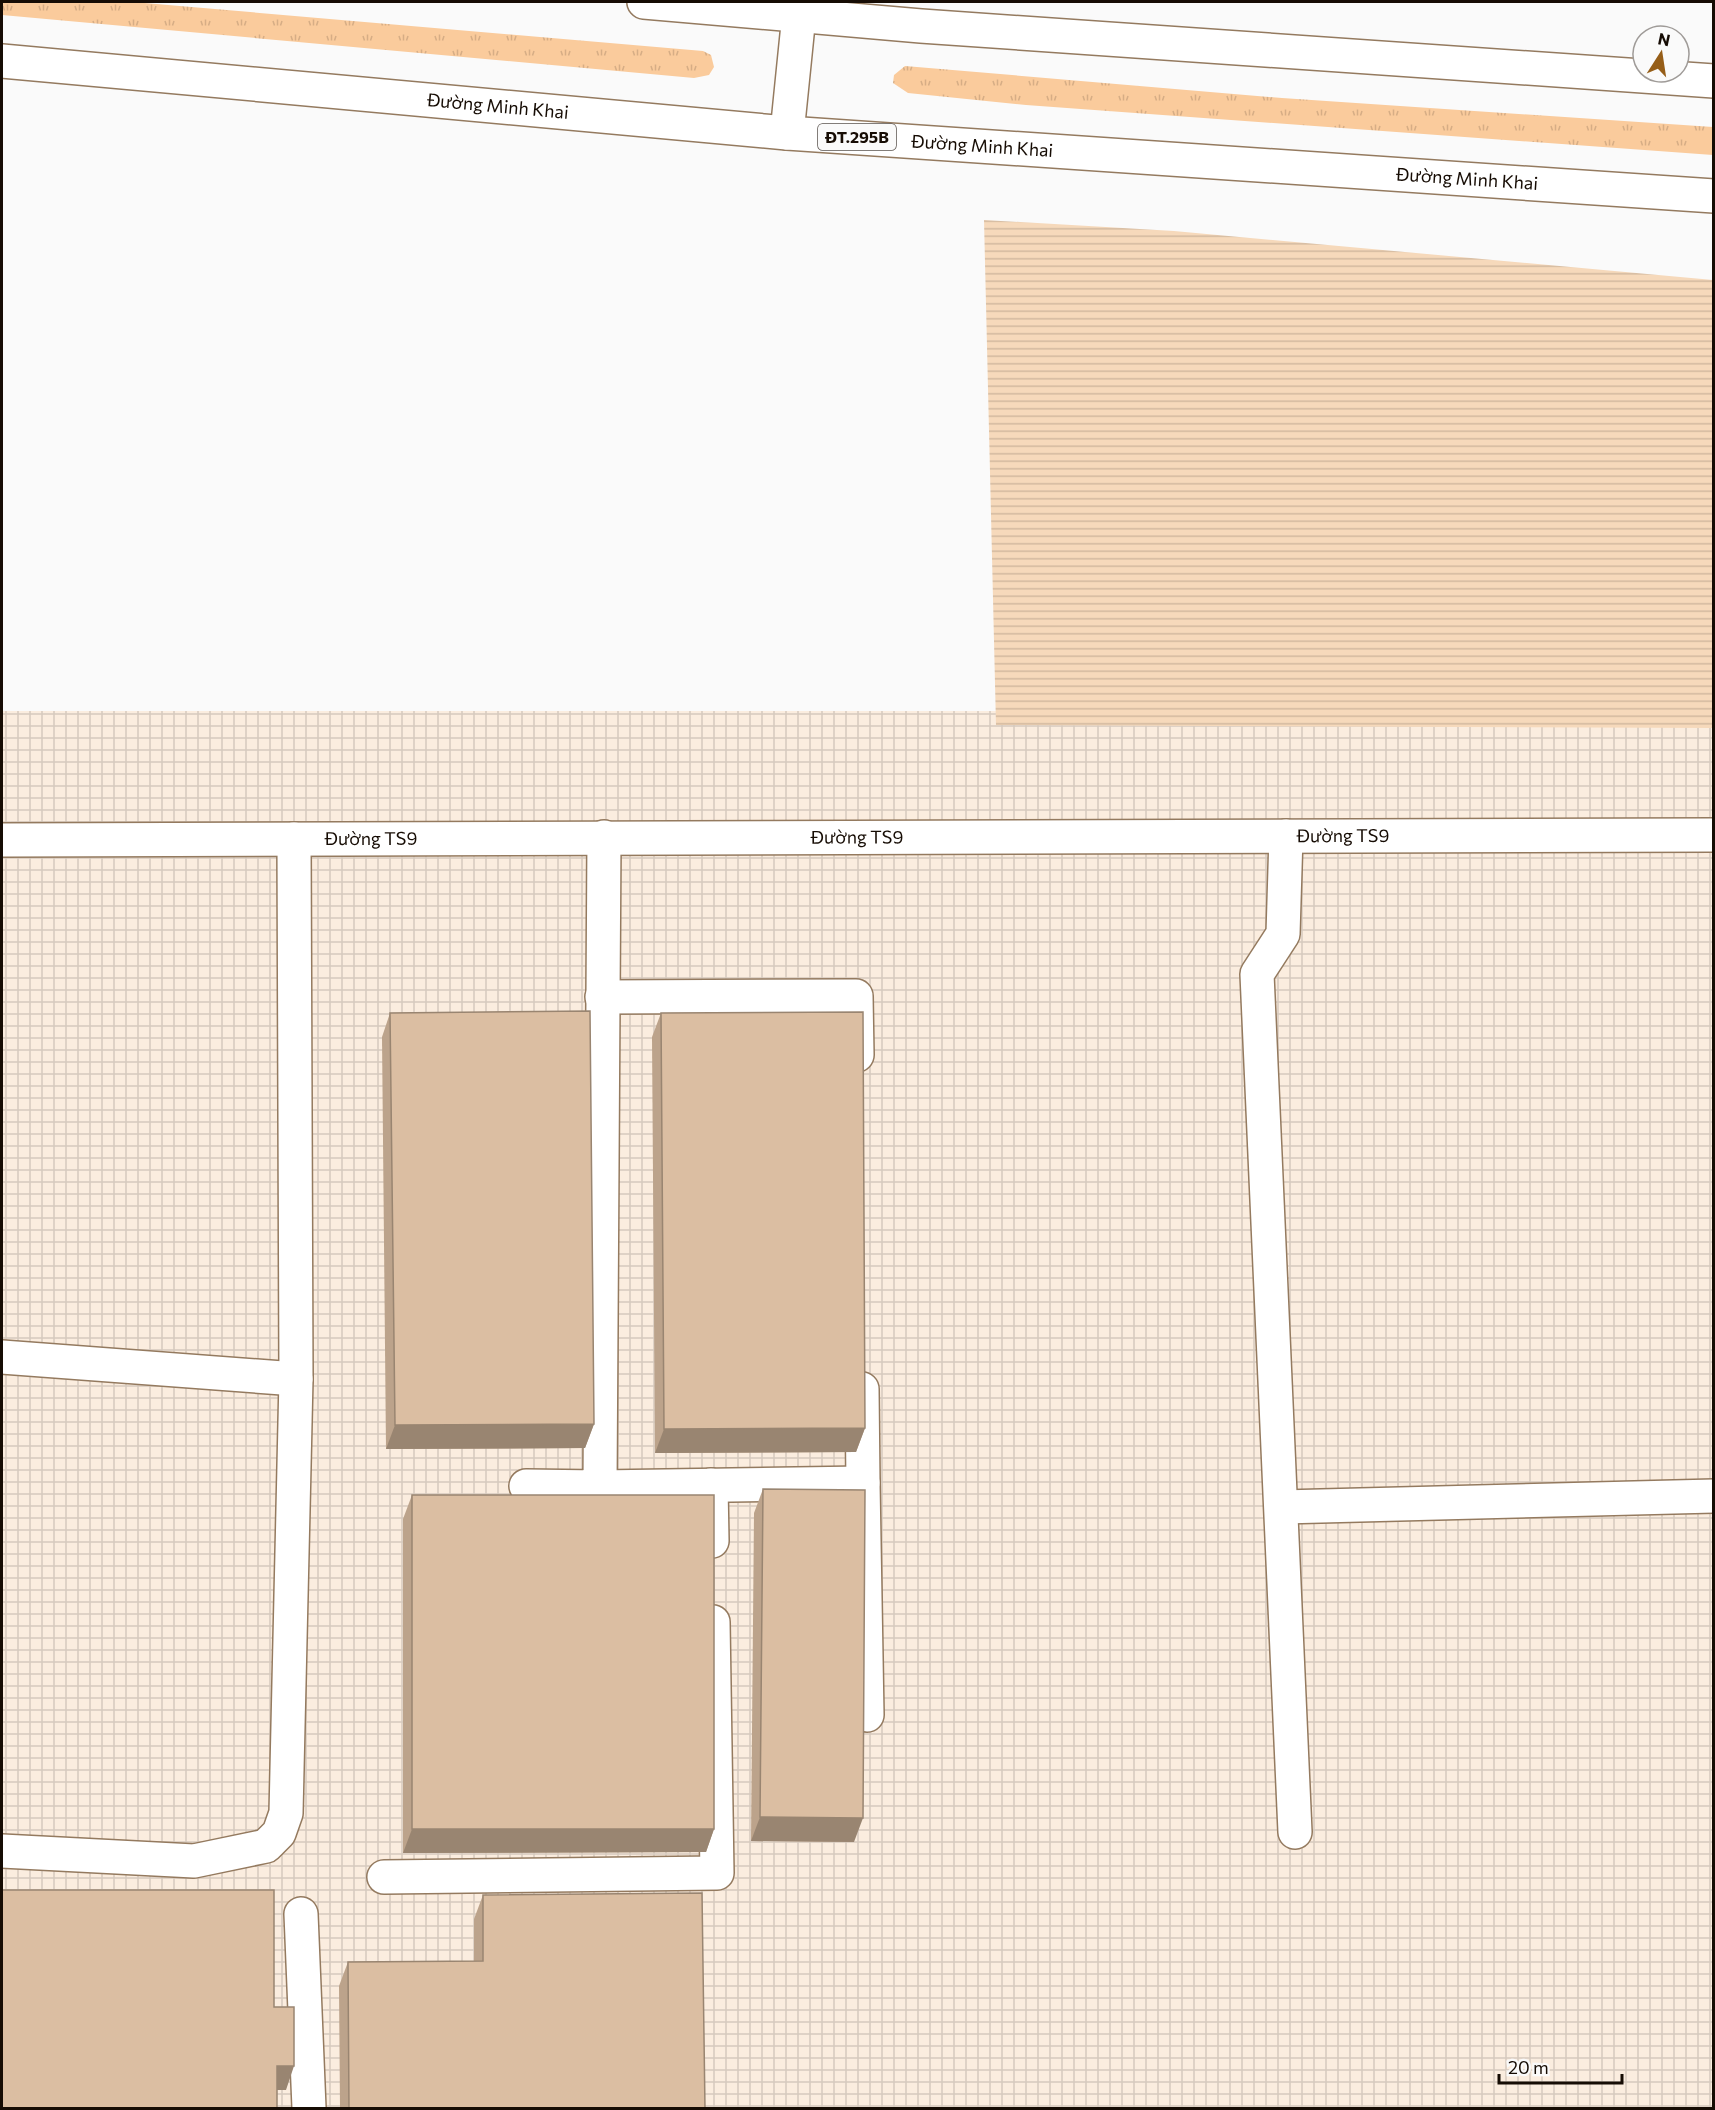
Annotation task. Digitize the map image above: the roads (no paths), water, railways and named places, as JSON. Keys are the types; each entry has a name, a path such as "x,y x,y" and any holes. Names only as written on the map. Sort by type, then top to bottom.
{"main road":[{"path":"644,2 1713,81"},
{"path":"787,133 799,15"},
{"name":"Đường Minh Khai","path":"2,61 787,133 1713,196"},
{"path":"1286,836 1283,934 1257,974 1295,1832"},
{"name":"Đường TS9","path":"2,840 1713,836"},
{"path":"600,1487 604,837"},
{"path":"2,1851 194,1861 266,1846 279,1833 286,1813 296,1379 294,839"},
{"path":"602,998 856,996 857,1091"},
{"path":"2,1357 296,1379"},
{"path":"861,1364 867,1715"},
{"path":"526,1486 863,1483"},
{"path":"384,1877 717,1873 711,1485"},
{"path":"1282,1507 1713,1496"},
{"path":"302,1914 309,2109"}]}
